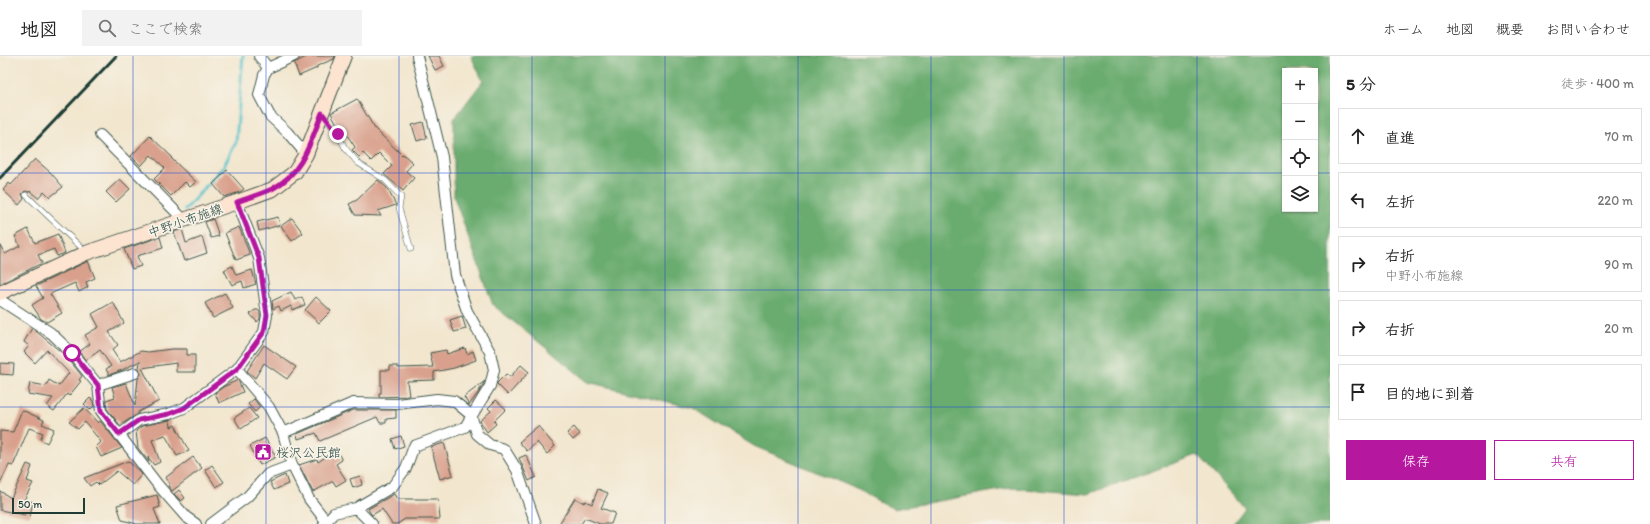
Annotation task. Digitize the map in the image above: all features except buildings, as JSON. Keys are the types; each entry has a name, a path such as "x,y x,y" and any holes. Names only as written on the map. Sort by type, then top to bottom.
{"main road":[{"name":"中野小布施線","path":"0,293 86,253 273,189 295,172 306,154 344,56"}],"street":[{"path":"259,56 268,68"},
{"path":"294,56 268,68 264,75 259,95 270,116 287,132 306,154"},
{"path":"237,369 269,407 283,433 292,465 308,499 325,523 334,513 356,508 392,487 406,468 414,446 465,427 490,386 494,370 490,352 467,311 456,275 442,157 417,56"},
{"path":"100,135 184,220"},
{"path":"119,434 139,420 169,414 184,408 237,369 264,332 267,315 259,258 237,202"},
{"path":"0,300 51,333 72,353 98,385 101,411 158,485 186,517 196,524"},
{"path":"98,385 135,373"},
{"path":"283,433 353,403 397,404 437,399 454,401 471,415 477,434 490,446 504,449 517,470 536,524"},
{"path":"211,524 247,497 268,474 292,465"},
{"path":"356,508 372,524"}],"lane":[{"path":"322,113 338,134 345,148 358,163 385,180 401,197 399,208 411,249"},
{"path":"26,195 86,253"}],"green space":[{"path":"471,56 1330,56 1330,524 1233,524 1245,508 1197,455 1088,494 1011,488 894,509 852,487 754,446 693,408 588,382 493,305 454,197 454,119 483,81"}],"waterway":[{"path":"185,210 224,166 236,142 243,56"}],"railway":[{"path":"0,178 116,56"}],"place":[{"name":"桜沢公民館","path":"263,452"}],"route":[{"path":"72,353 98,385 101,411 119,434 139,420 169,414 184,408 237,369 264,332 267,315 259,258 237,202 273,189 295,172 306,154 322,113 338,134"}]}
